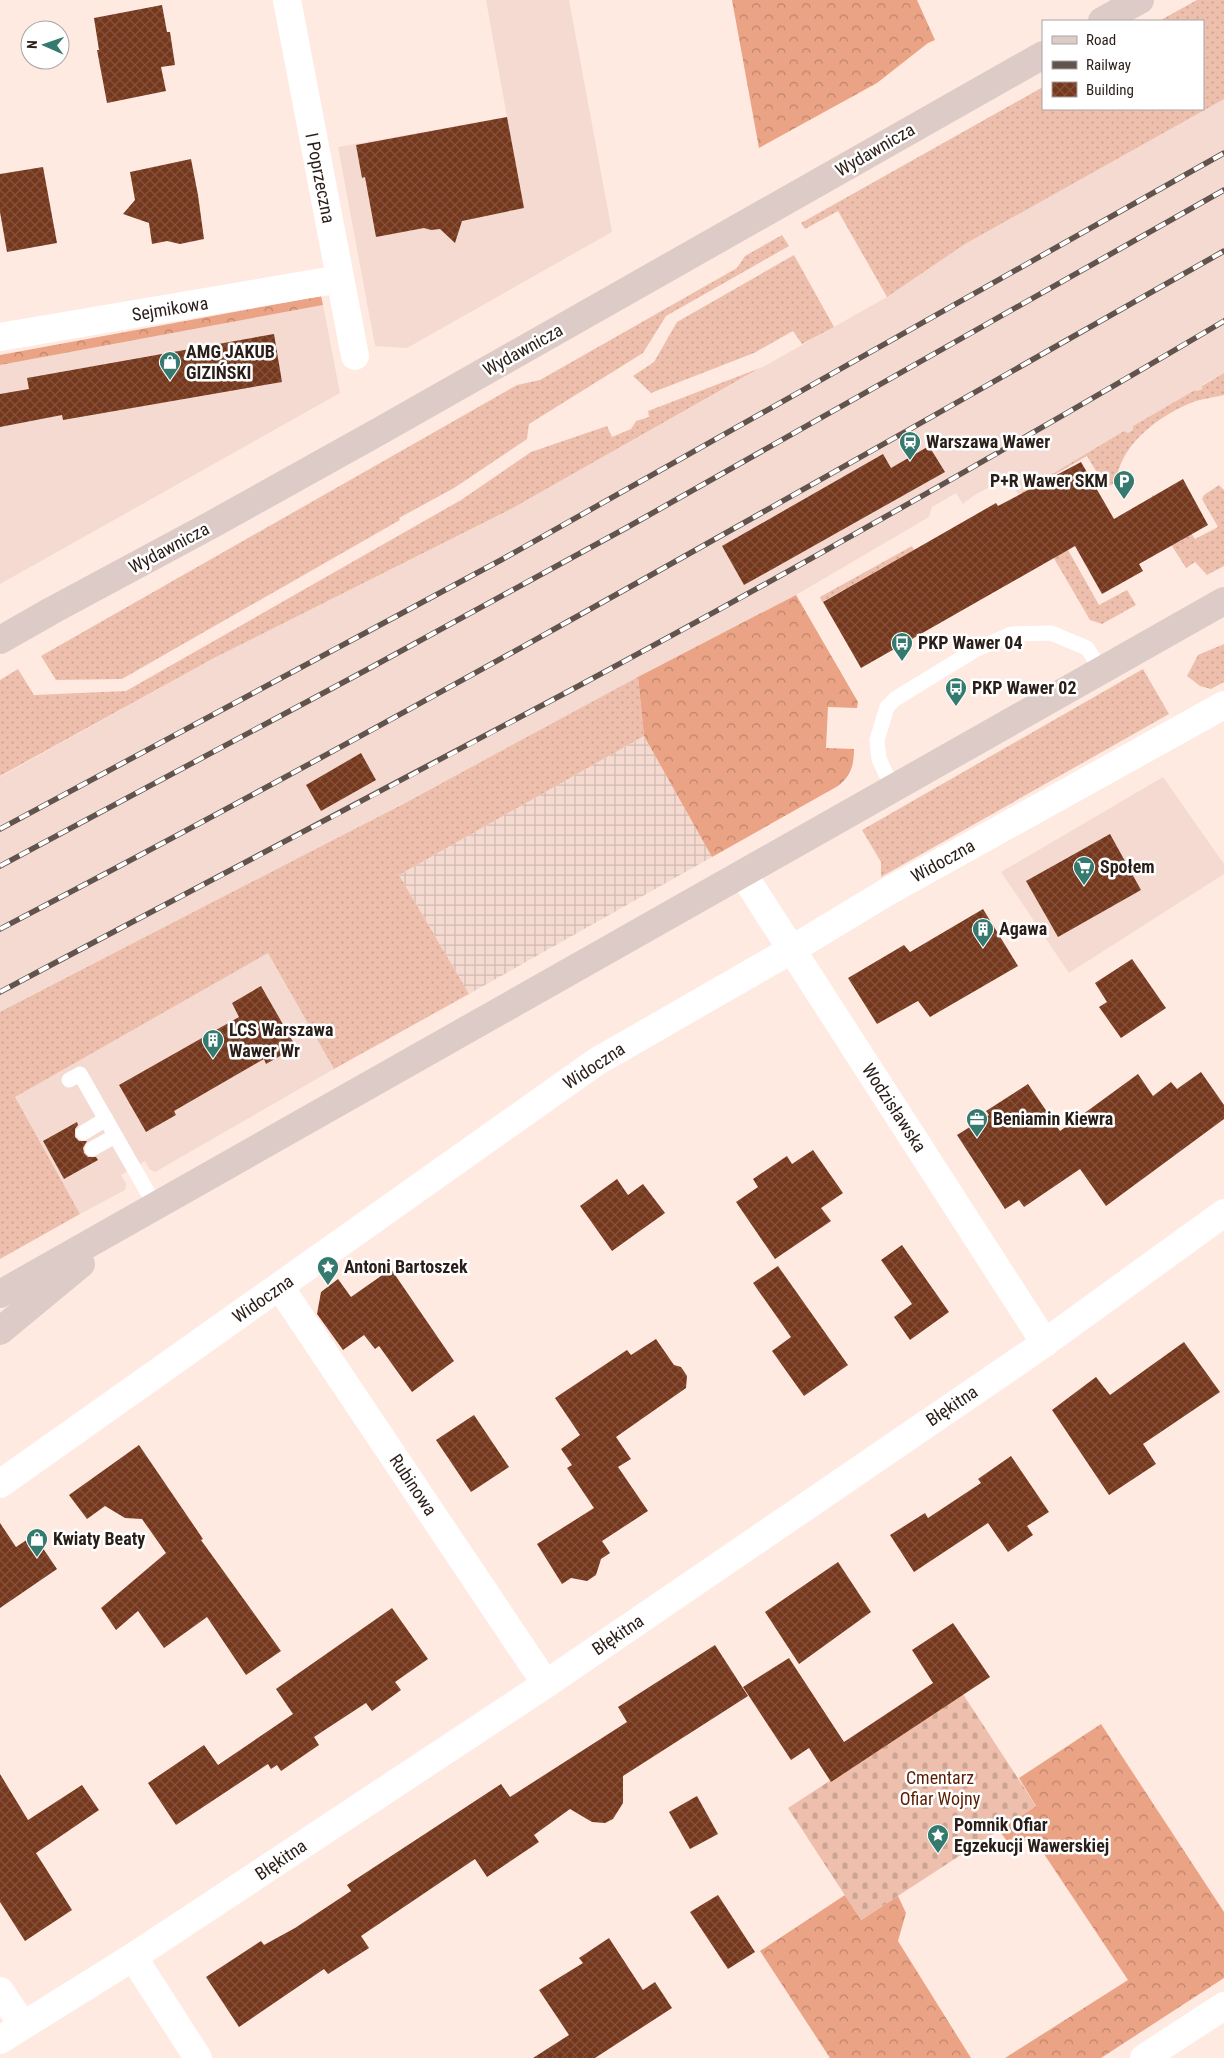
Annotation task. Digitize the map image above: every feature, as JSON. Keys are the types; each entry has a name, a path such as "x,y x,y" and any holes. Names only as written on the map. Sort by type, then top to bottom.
{"main road":[{"path":"1104,20 1140,0"},
{"name":"Wydawnicza","path":"0,640 236,512 1042,56"},
{"path":"0,1294 1224,601"},
{"path":"0,1331 145,1213"}],"street":[{"name":"I Poprzeczna","path":"286,0 355,356"},
{"name":"Sejmikowa","path":"0,337 340,279"},
{"name":"Widoczna","path":"0,1484 596,1062 791,950 887,892 1224,705"},
{"name":"Wodzisławska","path":"743,874 1045,1342"},
{"name":"Błękitna","path":"0,2040 133,1957 546,1684 1045,1342 1224,1212"},
{"name":"Rubinowa","path":"280,1287 546,1684"},
{"path":"133,1957 198,2058"},
{"path":"0,1991 23,2025"},
{"path":"1144,2058 1224,2006"}],"lane":[{"path":"893,789 879,759 877,740 886,707 895,699 975,650 1010,634 1051,633 1086,648 1102,671"},
{"path":"68,1080 80,1074 115,1136 145,1213"},
{"path":"83,1133 106,1120"},
{"path":"92,1149 115,1136"}],"shaded area":[{"path":"486,0 569,0 612,232 407,348 375,346 338,147 507,117"},
{"path":"1224,96 1224,373 1202,385 1202,388 1197,391 1195,390 1133,426 1133,430 1128,433 1124,431 1022,492 1019,496 1008,477 973,496 963,504 956,493 932,507 929,517 796,595 236,892 334,1069 155,1172 150,1170 145,1161 121,1175 126,1184 125,1190 80,1214 0,1074 0,777 214,658 511,509 887,297 965,244 1200,110 1204,110 1204,107"},
{"path":"323,305 340,393 0,584 0,365"},
{"path":"644,736 712,857 469,994 399,875"},
{"path":"1163,777 1224,864 1224,874 1069,973 1001,872"}],"green space":[{"path":"732,0 917,0 935,40 928,43 877,83 759,148"},
{"path":"1197,0 1224,0 1224,99 965,244 887,297 838,211 805,229 801,223 1042,88 1042,110 1204,110 1204,20 1161,20"},
{"path":"782,235 789,246 666,316 643,353 529,424 527,439 454,488 399,518 400,520 122,679 56,680 41,656 517,385 540,380 737,268 745,256"},
{"path":"794,255 834,327 802,344 793,331 754,353 651,393 633,376 654,362 677,322"},
{"path":"321,296 323,305 0,365 0,355"},
{"path":"760,368 511,509 214,658 0,776 0,680 18,669 34,695 126,691 461,500 531,452 607,426 612,437 631,429 636,421 649,417 648,411"},
{"path":"1224,373 1224,395 1191,403 1174,411 1151,426 1141,435 1124,457 1116,482 1106,488 1087,456 1033,487 1052,521 1025,505 1022,492 1124,431 1128,433 1133,430 1133,426 1195,390 1202,389 1202,386"},
{"path":"1219,485 1224,490 1224,566 1207,575 1195,562 1186,568 1159,524 1155,514 1152,495 1189,530 1195,539 1218,527 1202,499 1204,495"},
{"path":"1059,534 1099,605 1127,590 1136,605 1102,624 1090,620 1045,543"},
{"path":"912,546 914,550 822,602 820,597"},
{"path":"796,595 858,702 857,708 828,707 826,748 854,749 851,770 838,786 712,857 644,736 638,677"},
{"path":"1224,644 1224,682 1211,689 1200,686 1187,676 1198,655"},
{"path":"1143,669 1169,714 881,877 881,862 862,830"},
{"path":"638,677 644,736 399,875 469,994 334,1069 268,953 15,1097 80,1214 0,1259 0,1012 403,804"},
{"name":"Cmentarz Ofiar Wojny","path":"963,1694 1036,1806 861,1920 788,1808"},
{"path":"1101,1724 1224,1912 1224,1978 1101,2058 1005,2058 1128,1980 1034,1839 1009,1844 999,1830 1036,1806 1019,1778"},
{"path":"845,1895 861,1920 898,1896 906,1913 898,1941 971,2058 830,2058 760,1951"}],"building":[{"path":"162,5 167,32 170,32 175,65 161,67 166,91 107,103 97,50 99,50 94,18"},
{"path":"507,117 524,208 462,221 455,243 440,229 431,230 424,228 376,237 365,177 362,178 356,145"},
{"path":"191,159 204,239 180,244 167,241 152,244 149,223 123,214 135,200 130,172"},
{"path":"43,167 57,243 7,252 0,212 0,174"},
{"path":"274,334 282,382 63,420 62,415 0,427 0,394 29,389 27,378"},
{"path":"929,446 945,472 744,585 722,546 883,454 891,468"},
{"path":"1081,462 1114,519 1183,479 1208,525 1139,564 1143,571 1102,594 1075,546 861,668 823,602 996,503 998,506"},
{"path":"361,753 376,780 321,811 306,785"},
{"name":"Społem","path":"1110,834 1141,890 1058,937 1026,881"},
{"path":"983,909 1018,966 930,1017 918,1001 877,1024 848,978 904,945 910,952"},
{"path":"1132,959 1166,1008 1121,1038 1099,1007 1107,1002 1095,983"},
{"name":"LCS Warszawa Wawer Wr","path":"261,986 296,1047 266,1064 264,1059 174,1111 176,1115 146,1132 119,1085 239,1017 232,1003"},
{"path":"1201,1072 1224,1105 1224,1119 1106,1206 1080,1169 1024,1207 1019,1200 1005,1209 957,1135 989,1115 986,1111 1028,1084 1060,1131 1138,1074 1153,1096 1171,1082 1177,1089"},
{"path":"77,1122 75,1137 79,1141 87,1141 83,1148 84,1153 88,1157 96,1157 98,1160 64,1179 43,1141"},
{"path":"813,1150 843,1193 821,1208 831,1221 775,1259 736,1202 758,1187 753,1179 787,1156 792,1164"},
{"path":"617,1179 628,1195 643,1184 665,1213 612,1251 580,1206"},
{"path":"902,1245 949,1312 910,1340 894,1317 912,1304 881,1260"},
{"path":"778,1266 848,1365 804,1396 772,1351 791,1337 753,1283"},
{"path":"391,1269 454,1361 412,1392 379,1346 375,1349 364,1335 343,1350 317,1314 321,1292 338,1279 351,1297"},
{"path":"656,1339 674,1365 681,1367 687,1376 686,1388 616,1437 631,1459 618,1467 648,1511 602,1541 610,1553 601,1559 596,1575 587,1581 571,1578 562,1584 537,1544 594,1508 567,1468 572,1465 561,1449 580,1435 555,1398 627,1350 631,1355"},
{"path":"1184,1342 1220,1392 1143,1444 1156,1464 1109,1495 1052,1410 1096,1377 1110,1395"},
{"path":"474,1415 509,1467 471,1492 436,1440"},
{"path":"139,1445 203,1539 201,1540 281,1651 246,1675 207,1617 164,1648 138,1611 116,1630 101,1608 166,1553 142,1519 125,1518 105,1506 87,1519 69,1495"},
{"path":"1011,1456 1049,1512 1027,1526 1033,1535 1008,1552 988,1523 914,1572 890,1535 925,1513 928,1518 981,1483 978,1479"},
{"path":"0,1523 16,1547 34,1535 57,1569 0,1608"},
{"path":"838,1562 871,1612 799,1664 765,1612"},
{"path":"392,1608 428,1659 395,1682 401,1690 372,1711 366,1703 314,1737 319,1745 281,1771 277,1765 271,1769 268,1764 176,1825 148,1783 204,1745 218,1765 293,1714 276,1689"},
{"path":"953,1623 990,1677 831,1782 809,1748 791,1760 743,1687 789,1658 844,1742 933,1683 912,1650"},
{"path":"715,1645 748,1696 623,1776 623,1803 613,1819 605,1823 592,1822 570,1809 534,1835 539,1842 487,1877 475,1859 361,1936 369,1948 328,1974 324,1969 239,2027 206,1977 261,1941 264,1945 295,1928 351,1891 347,1885 501,1784 510,1797 627,1722 618,1707"},
{"path":"0,1774 28,1820 82,1785 99,1810 36,1853 72,1910 25,1941 0,1902"},
{"path":"697,1796 718,1834 690,1849 669,1812"},
{"path":"718,1895 755,1952 728,1969 690,1912"},
{"path":"609,1938 643,1990 655,1982 672,2008 595,2058 533,2058 569,2035 539,1990 583,1963 579,1958"}],"railway":[{"path":"0,829 501,560 1224,153"},
{"path":"0,866 370,668 626,528 1224,190"},
{"path":"0,929 462,680 1224,251"},
{"path":"0,992 500,728 736,600 1062,416 1224,321"}],"place":[{"name":"AMG JAKUB GIZIŃSKI","path":"170,381"},
{"name":"Warszawa Wawer","path":"910,461"},
{"name":"P+R Wawer SKM","path":"1124,500"},
{"name":"PKP Wawer 04","path":"902,662"},
{"name":"PKP Wawer 02","path":"956,707"},
{"name":"Społem","path":"1084,886"},
{"name":"Agawa","path":"983,948"},
{"name":"LCS Warszawa Wawer Wr","path":"213,1059"},
{"name":"Beniamin Kiewra","path":"977,1138"},
{"name":"Antoni Bartoszek","path":"328,1286"},
{"name":"Kwiaty Beaty","path":"37,1558"},
{"name":"Pomnik Ofiar Egzekucji Wawerskiej","path":"938,1854"}]}
